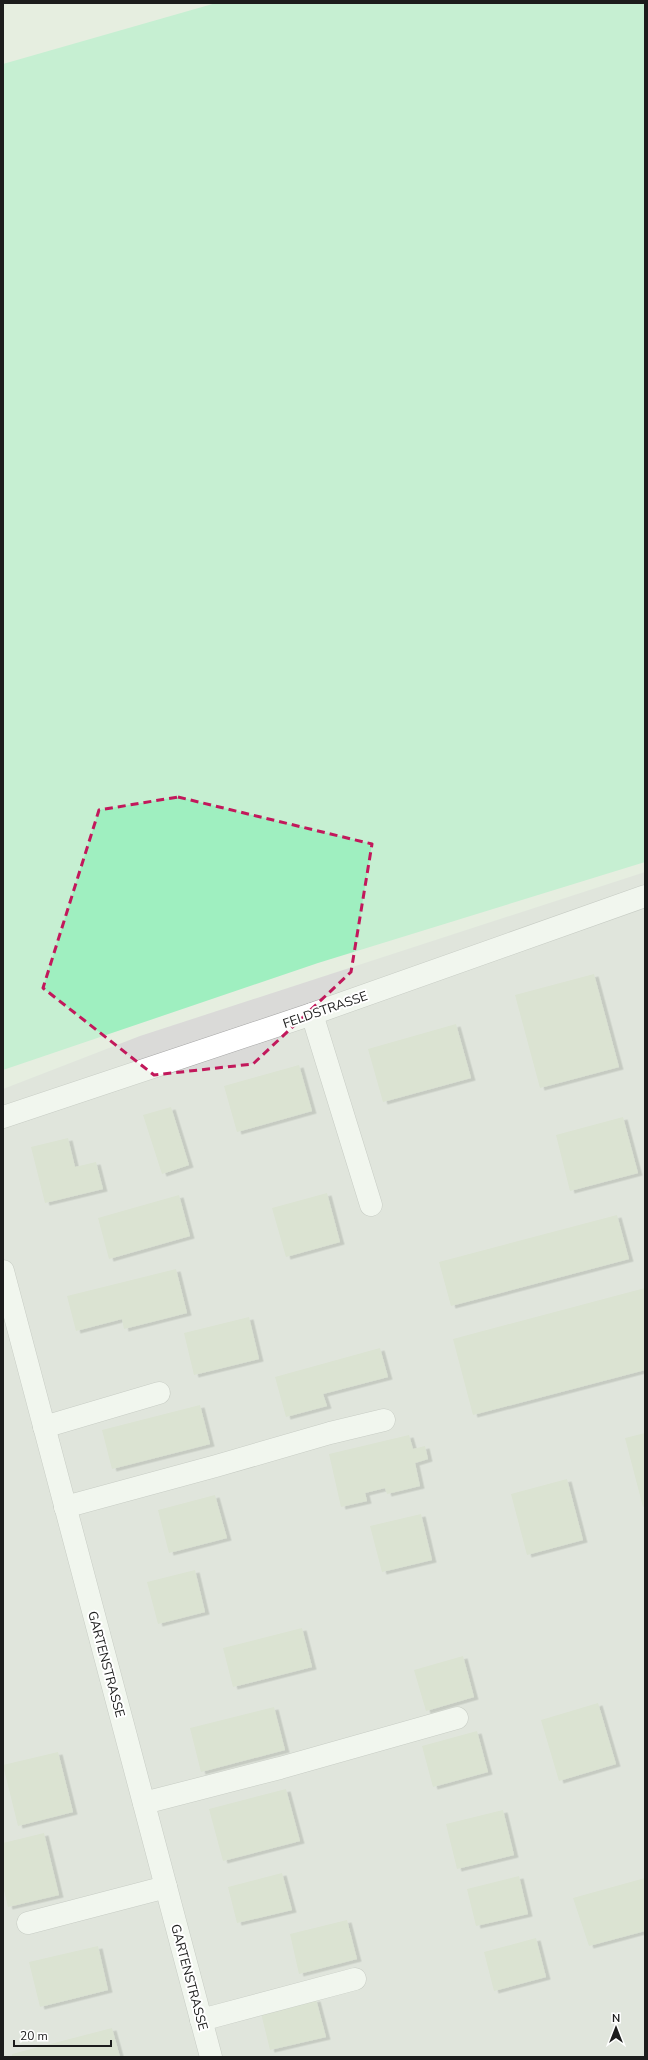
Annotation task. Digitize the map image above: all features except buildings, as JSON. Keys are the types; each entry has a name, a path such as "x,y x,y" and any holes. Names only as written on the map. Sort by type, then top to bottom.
{"street":[{"name":"FELDSTRASSE","path":"3,1117 312,1014 645,896"},
{"path":"312,1014 371,1205"},
{"name":"GARTENSTRASSE","path":"3,1271 211,2057"},
{"path":"44,1427 159,1393"},
{"path":"65,1507 330,1433 384,1420"},
{"path":"144,1803 280,1768 457,1718"},
{"path":"28,1923 166,1887"},
{"path":"201,2020 355,1979"}],"highlighted area":[{"path":"178,797 372,844 351,972 253,1064 154,1075 43,988 99,810"}],"shaded area":[{"path":"645,872 645,2057 3,2057 3,1089 140,1036"}],"green space":[{"path":"216,3 645,3 645,862 318,963 3,1070 3,64"}]}
